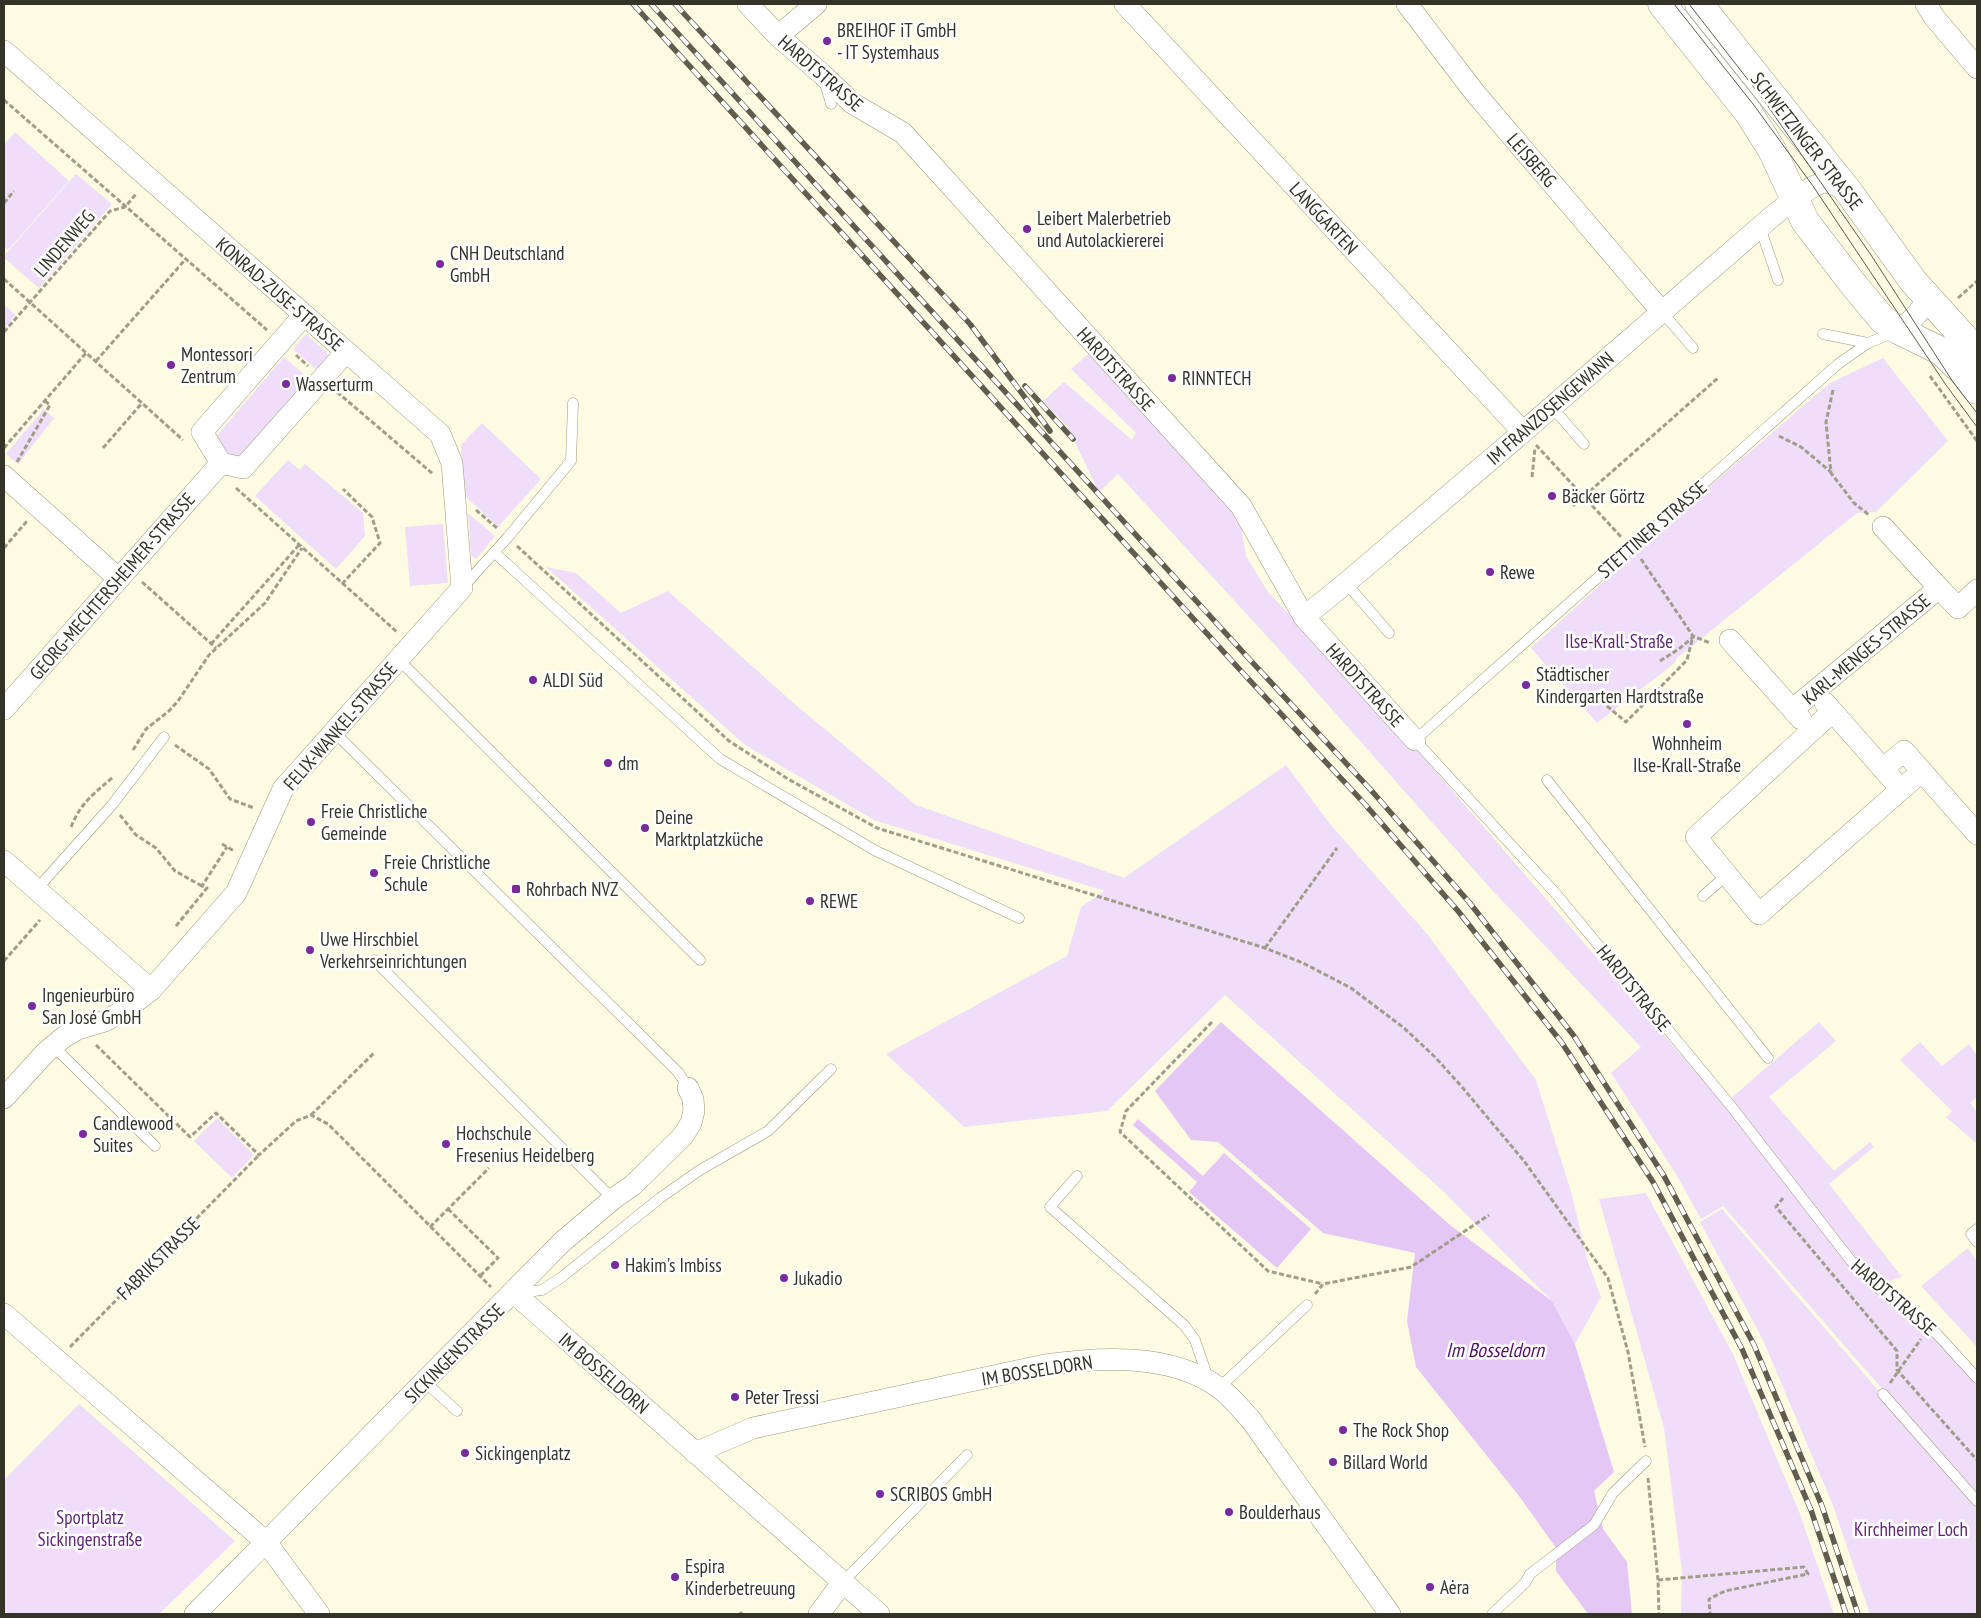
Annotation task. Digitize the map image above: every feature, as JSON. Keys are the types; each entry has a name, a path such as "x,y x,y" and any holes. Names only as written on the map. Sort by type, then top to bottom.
{"street":[{"name":"HARDTSTRASSE","path":"748,4 778,36 852,103 903,133 1241,506 1304,617 1415,740"},
{"path":"778,36 816,4"},
{"name":"LANGGARTEN","path":"1126,4 1530,438"},
{"name":"LEISBERG","path":"1407,4 1476,94 1662,312"},
{"name":"SCHWETZINGER STRASSE","path":"1662,4 1748,112 1772,150 1805,221 1853,284 1879,315 1898,330 1941,351 1965,374 1977,390"},
{"name":"SCHWETZINGER STRASSE","path":"1700,4 1848,191 1920,289 1977,352"},
{"path":"1926,4 1934,17 1977,68"},
{"name":"KONRAD-ZUSE-STRASSE","path":"4,51 440,434 452,463 462,588"},
{"name":"IM FRANZOSENGEWANN","path":"1304,617 1530,438 1552,407 1760,226 1795,199 1822,182 1848,191"},
{"path":"1898,330 1913,320 1923,308 1920,289"},
{"path":"304,315 202,432 221,463 243,468 346,352"},
{"name":"GEORG-MECHTERSHEIMER-STRASSE","path":"4,710 221,463"},
{"path":"6,477 38,507 123,574"},
{"name":"KARL-MENGES-STRASSE","path":"1882,527 1958,608 1977,590"},
{"name":"FELIX-WANKEL-STRASSE","path":"4,1098 54,1046 78,1029 105,1021 119,1013 152,990 236,893 283,789 462,588"},
{"name":"KARL-MENGES-STRASSE","path":"1793,709 1816,692 1939,588"},
{"path":"1730,640 1811,731"},
{"path":"1816,692 1901,788"},
{"path":"1832,712 1696,836 1759,914 1921,772"},
{"path":"1884,769 1904,751 1977,834"},
{"path":"4,861 152,990"},
{"name":"SICKINGENSTRASSE","path":"195,1614 510,1297 562,1242 613,1199 633,1185 683,1136 691,1123 694,1110 693,1099 688,1088"},
{"name":"IM BOSSELDORN","path":"510,1297 695,1453 879,1614"},
{"path":"4,1314 266,1542 319,1614"},
{"name":"IM BOSSELDORN","path":"695,1453 753,1428 922,1390 1073,1361 1112,1360 1149,1362 1188,1371 1214,1385 1251,1420 1390,1614"},
{"path":"819,1614 842,1583"}],"lane":[{"path":"823,75 831,104"},
{"path":"1760,226 1778,280"},
{"path":"1662,312 1693,348"},
{"name":"STETTINER STRASSE","path":"1415,740 1838,364 1868,343 1898,330"},
{"path":"1823,334 1868,343"},
{"path":"462,588 508,537 571,461 573,403"},
{"path":"1552,407 1584,444"},
{"path":"495,552 720,759 876,851 1019,918"},
{"path":"1346,583 1389,633"},
{"path":"398,659 700,960"},
{"path":"333,731 678,1072 688,1088"},
{"path":"36,890 112,804 164,737"},
{"name":"HARDTSTRASSE","path":"1415,740 1557,895 1731,1106 1855,1266 1878,1288 1929,1328 1977,1378"},
{"path":"1547,780 1668,923 1768,1058"},
{"path":"1703,896 1726,875"},
{"path":"374,960 613,1199"},
{"path":"54,1046 155,1146"},
{"path":"510,1297 542,1290 562,1277 660,1198 700,1170 768,1131 831,1069"},
{"path":"1077,1176 1050,1207 1184,1325 1195,1340 1214,1385 1307,1305"},
{"path":"1977,1229 1971,1234 1977,1242"},
{"path":"425,1382 457,1411"},
{"path":"1883,1394 1977,1501"},
{"path":"842,1583 967,1455"},
{"path":"1492,1614 1525,1583 1530,1574 1594,1525 1613,1493 1646,1462"}],"path":[{"path":"4,100 322,379 508,537 729,741 788,779 877,828 1265,948 1303,963 1351,988 1404,1028 1462,1086 1524,1161 1608,1278"},
{"name":"LINDENWEG","path":"4,332 110,211 125,207 149,179"},
{"path":"4,203 14,191"},
{"path":"96,361 185,260"},
{"path":"1956,300 1977,282"},
{"path":"4,448 86,353"},
{"path":"1831,473 1826,422 1838,364"},
{"path":"1926,370 1977,441"},
{"path":"1573,506 1718,378"},
{"path":"6,477 50,406 45,401"},
{"path":"103,448 142,403"},
{"path":"1765,429 1801,447 1831,473 1854,504 1882,527"},
{"path":"1530,438 1532,477"},
{"path":"1530,438 1644,562 1693,636 1711,644 1730,640"},
{"path":"342,584 380,543 372,517 343,489"},
{"path":"4,548 38,507"},
{"path":"131,753 146,729 169,711 178,701 209,655 265,602 300,546 212,644"},
{"path":"123,574 216,648"},
{"path":"1660,661 1679,649 1693,636"},
{"path":"1607,706 1626,722 1687,660 1693,636"},
{"path":"164,737 209,769 230,799 271,814"},
{"path":"69,832 77,812 86,800 116,773"},
{"path":"112,804 136,835 156,848 175,871 207,888 176,926"},
{"path":"202,886 228,847"},
{"path":"1265,948 1337,848"},
{"path":"4,961 53,904"},
{"path":"1212,1022 1126,1111 1120,1132 1268,1271 1323,1284 1411,1267 1489,1215"},
{"path":"94,1043 190,1137 216,1113 259,1155"},
{"name":"FABRIKSTRASSE","path":"56,1360 259,1155 296,1120 311,1115 374,1053"},
{"path":"311,1115 328,1124 480,1276 510,1297"},
{"path":"430,1227 488,1168"},
{"path":"1793,1186 1776,1207 1897,1351 1897,1370 1977,1460"},
{"path":"448,1209 498,1258 480,1276"},
{"path":"1307,1305 1323,1284"},
{"path":"1897,1370 1929,1328"},
{"path":"1658,1580 1804,1567 1808,1574 1725,1591 1709,1599 1710,1614"}],"green space":[{"path":"15,132 69,181 8,250 4,246 4,145"},
{"path":"76,174 112,204 39,288 4,256"},
{"path":"4,305 16,315 4,329"},
{"path":"306,334 330,356 317,370 293,349"},
{"path":"1091,352 1238,509 1246,556 1268,592 1412,744 1727,1108 1853,1268 1939,1341 1977,1382 1977,1498 1723,1206 1701,1219 1676,1174 1611,1073 1641,1047 1491,889 1275,645 1118,474 1099,492 1067,426 1043,401 1064,382 1132,440 1136,433 1071,369"},
{"path":"284,357 310,380 238,462 213,440"},
{"name":"Ilse-Krall-Straße","path":"1883,358 1948,441 1876,512 1857,513 1676,659 1675,663 1597,723 1531,648 1689,504 1830,383"},
{"path":"44,409 54,418 18,464 6,454"},
{"path":"482,423 541,479 498,527 464,495 461,445"},
{"path":"288,460 300,470 305,464 363,513 365,536 336,569 255,496"},
{"path":"468,513 495,536 477,558 473,558 471,554"},
{"path":"443,524 448,583 410,586 405,527"},
{"path":"546,567 576,573 621,613 668,591 790,700 916,805 1124,878 1286,765 1330,824 1428,935 1536,1080 1572,1195 1587,1259 1601,1297 1575,1344 1552,1301 1443,1191 1225,995 1107,1111 964,1127 886,1054 1067,956 1081,907 1105,891 874,820 745,745"},
{"path":"1819,1022 1836,1041 1769,1097 1834,1171 1870,1142 1874,1147 1829,1184 1902,1277 1890,1281 1859,1263 1730,1099"},
{"path":"1920,1042 1942,1066 1969,1044 1977,1053 1977,1097 1970,1103 1977,1112 1977,1144 1946,1117 1952,1111 1900,1060"},
{"path":"217,1118 254,1155 232,1178 194,1141"},
{"path":"1646,1193 1733,1354 1800,1514 1834,1614 1681,1614 1682,1572 1664,1428 1599,1199"},
{"name":"Kirchheimer Loch","path":"1722,1209 1977,1505 1977,1614 1870,1614 1832,1503 1763,1340 1700,1222"},
{"path":"1968,1248 1977,1262 1977,1347 1921,1286"},
{"name":"Sportplatz Sickingenstraße","path":"79,1404 235,1541 159,1614 4,1614 4,1480"}],"water":[{"name":"Im Bosseldorn","path":"1221,1022 1450,1225 1552,1301 1575,1344 1614,1472 1594,1491 1603,1529 1627,1562 1632,1614 1588,1614 1556,1571 1556,1548 1519,1496 1416,1367 1407,1321 1415,1253 1323,1233 1218,1142 1191,1140 1155,1091"},
{"path":"1138,1119 1203,1176 1224,1153 1311,1229 1277,1268 1189,1192 1197,1182 1133,1125"}],"tram line":[{"path":"1674,4 1753,104 1813,186 1946,385 1977,427"},
{"path":"1689,4 1763,99 1871,255 1953,382 1977,413"}],"railway":[{"path":"633,4 1242,672 1363,802 1458,911 1562,1043 1653,1182 1742,1349 1811,1510 1846,1614"},
{"path":"651,4 1370,789 1469,902 1574,1036 1664,1176 1754,1345 1822,1506 1858,1614"},
{"path":"675,4 970,324 1050,431"},
{"path":"1025,386 1073,439"}],"place":[{"name":"BREIHOF iT GmbH - IT Systemhaus","path":"827,41"},
{"name":"Leibert Malerbetrieb und Autolackiererei","path":"1027,229"},
{"name":"CNH Deutschland GmbH","path":"440,264"},
{"name":"Montessori Zentrum","path":"171,365"},
{"name":"RINNTECH","path":"1172,378"},
{"name":"Wasserturm","path":"286,384"},
{"name":"Bäcker Görtz","path":"1552,496"},
{"name":"Rewe","path":"1490,572"},
{"name":"ALDI Süd","path":"533,680"},
{"name":"Städtischer Kindergarten Hardtstraße","path":"1526,685"},
{"name":"Wohnheim Ilse-Krall-Straße","path":"1687,724"},
{"name":"dm","path":"608,763"},
{"name":"Freie Christliche Gemeinde","path":"311,822"},
{"name":"Deine Marktplatzküche","path":"645,828"},
{"name":"Freie Christliche Schule","path":"374,873"},
{"name":"Rohrbach NVZ","path":"516,889"},
{"name":"REWE","path":"810,901"},
{"name":"Uwe Hirschbiel Verkehrseinrichtungen","path":"310,950"},
{"name":"Ingenieurbüro San José GmbH","path":"32,1006"},
{"name":"Candlewood Suites","path":"83,1134"},
{"name":"Hochschule Fresenius Heidelberg","path":"446,1144"},
{"name":"Hakim's Imbiss","path":"615,1265"},
{"name":"Jukadio","path":"784,1278"},
{"name":"Peter Tressi","path":"735,1397"},
{"name":"The Rock Shop","path":"1343,1430"},
{"name":"Sickingenplatz","path":"465,1453"},
{"name":"Billard World","path":"1333,1462"},
{"name":"SCRIBOS GmbH","path":"880,1494"},
{"name":"Boulderhaus","path":"1229,1512"},
{"name":"Espira Kinderbetreuung","path":"675,1577"},
{"name":"Aėra","path":"1430,1587"}]}
